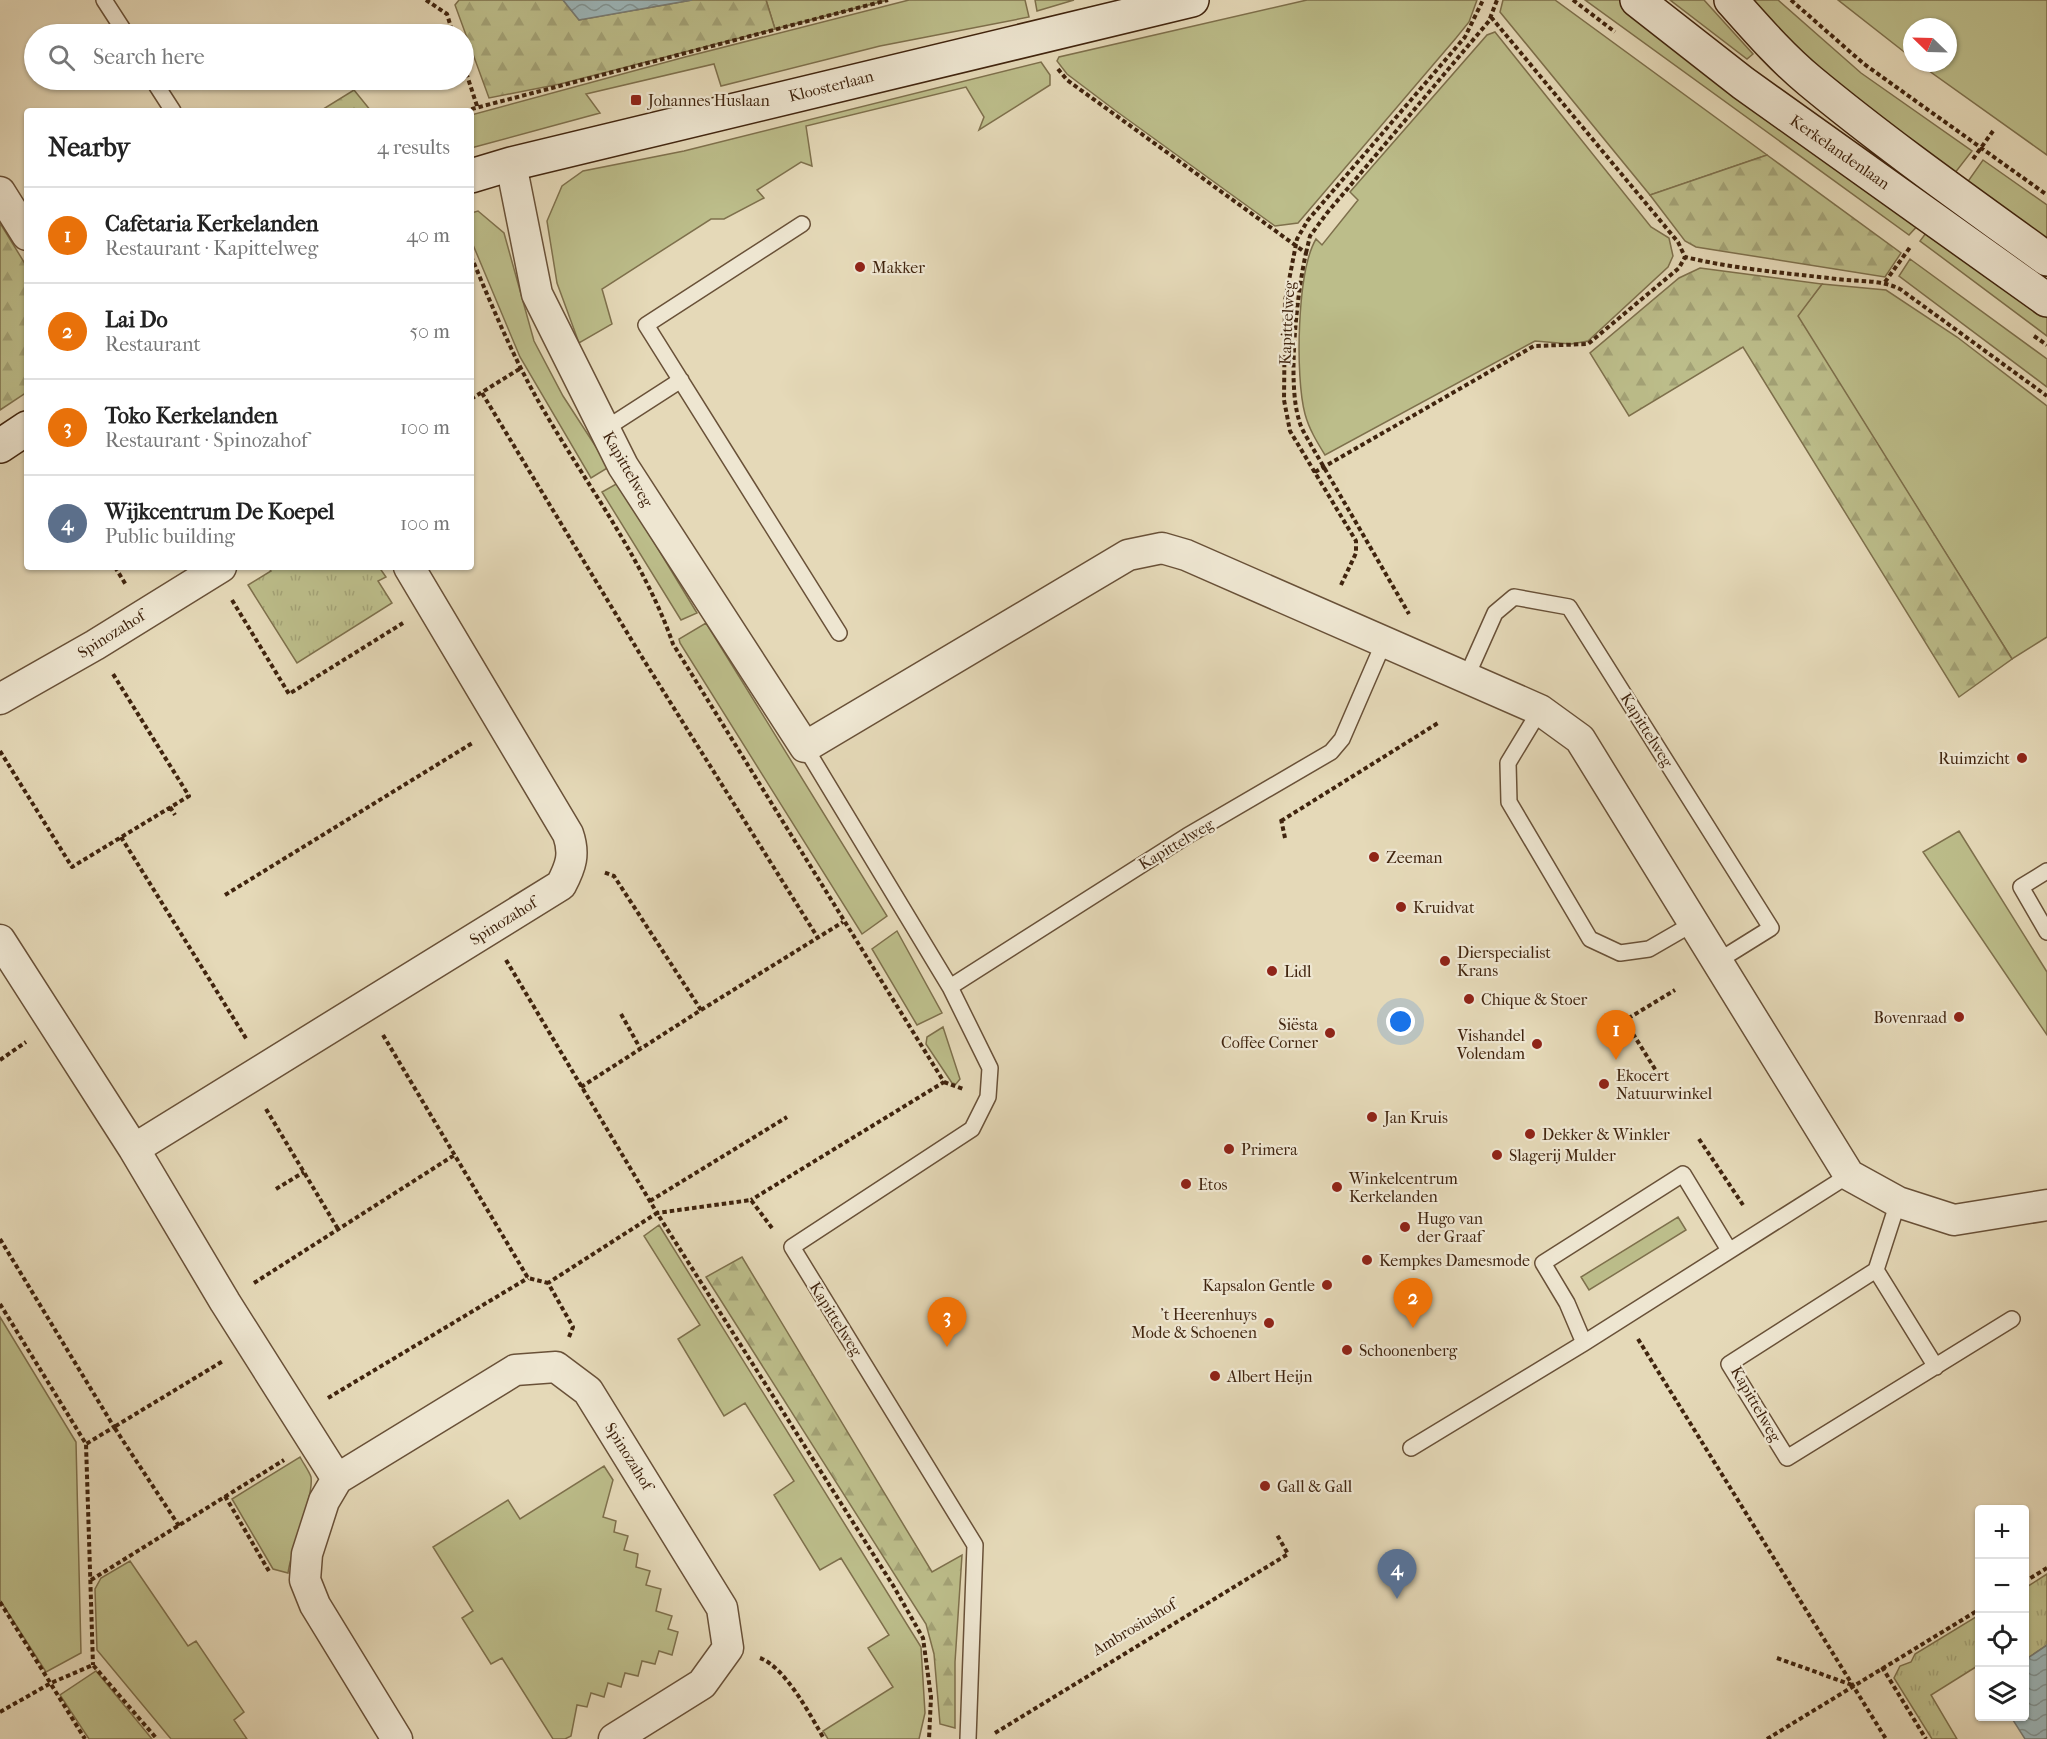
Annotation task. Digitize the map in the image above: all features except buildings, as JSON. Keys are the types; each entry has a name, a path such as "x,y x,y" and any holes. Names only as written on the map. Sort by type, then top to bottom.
{"street":[{"name":"Kloosterlaan","path":"474,175 511,164 1192,0"},
{"name":"Kerkelandenlaan","path":"1637,0 1743,83 2047,300"},
{"path":"1731,0 1809,81 1951,190 2047,259"},
{"name":"Kapittelweg","path":"511,164 537,294 624,466 804,747"},
{"path":"0,192 24,230"},
{"path":"0,446 24,430"},
{"path":"804,747 1128,555 1162,548 1186,555 1540,710 1580,739 1849,1175 1898,1202 1954,1220 2047,1205"},
{"name":"Spinozahof","path":"0,698 95,645 216,570"},
{"path":"411,570 568,834 573,851 571,861"},
{"name":"Spinozahof","path":"134,1149 561,885 571,861"},
{"path":"0,940 134,1149 225,1302 338,1479"},
{"path":"397,1739 315,1605 305,1580 307,1554 324,1501 338,1479 515,1370 556,1367"},
{"name":"Spinozahof","path":"556,1367 588,1390 698,1568 722,1608 728,1647"},
{"path":"614,1739 702,1684 728,1647"}],"lane":[{"path":"104,0 120,24"},
{"path":"159,90 171,108"},
{"path":"802,224 646,325 839,633"},
{"path":"605,429 681,380"},
{"name":"Kapittelweg","path":"1467,678 1495,613 1514,597 1569,607 1771,928 1718,960"},
{"name":"Kapittelweg","path":"950,987 1187,836 1330,752 1342,739 1384,642"},
{"path":"1540,710 1508,763 1509,802 1590,939 1620,953 1649,949 1694,924"},
{"name":"Kapittelweg","path":"804,747 950,987 990,1068 988,1097 972,1129 792,1247 975,1545 969,1737"},
{"path":"2047,871 2021,887 2047,932"},
{"path":"1584,1343 1566,1303 1542,1263 1683,1174 1729,1250"},
{"path":"1411,1448 1584,1343 1849,1175"},
{"path":"1898,1202 1876,1270 1935,1367"},
{"name":"Kapittelweg","path":"1876,1270 1729,1364 1787,1458 2012,1318"}],"path":[{"path":"426,0 447,14 450,24"},
{"path":"472,108 888,0"},
{"name":"Kapittelweg","path":"1327,615 1356,553 1356,541 1290,431 1284,400 1285,301 1295,246 1308,220 1465,37 1483,0"},
{"path":"1412,619 1323,467 1299,420 1296,396 1296,314 1310,236 1457,62 1491,17 1497,0"},
{"path":"1791,0 1864,64 2047,195"},
{"path":"1491,17 1678,242 1685,257"},
{"path":"1041,35 1057,69 1067,80 1306,253"},
{"path":"472,90 477,106"},
{"path":"1685,257 1718,265 1850,281 1885,282 1900,289 2047,396"},
{"path":"1315,472 1534,346 1588,344 1674,272 1685,257"},
{"path":"474,263 504,335 521,368 656,597 673,644 944,1082 751,1200 657,1213 548,1283"},
{"path":"474,397 521,368"},
{"path":"482,393 640,654 818,939"},
{"path":"219,570 289,694 431,604"},
{"path":"0,751 72,867 189,796 95,645"},
{"path":"1281,821 1438,723"},
{"path":"225,895 502,724"},
{"path":"170,807 175,815"},
{"path":"121,837 256,1073 304,1172 338,1229"},
{"path":"571,861 614,876 701,1010"},
{"path":"581,1086 843,922"},
{"path":"488,930 657,1213 894,1587 923,1638 931,1697 929,1739"},
{"path":"1609,1030 1675,990"},
{"path":"365,1006 528,1278 548,1283 573,1327 556,1367"},
{"path":"621,1014 640,1048"},
{"path":"1625,1021 1658,1074"},
{"path":"650,1201 787,1117"},
{"path":"1699,1139 1743,1205"},
{"path":"225,1302 456,1155"},
{"path":"276,1189 304,1172"},
{"path":"751,1200 776,1232 792,1247"},
{"path":"0,1239 114,1427 179,1526"},
{"path":"91,1580 225,1496 305,1429 528,1278"},
{"path":"0,1304 86,1444 93,1665 157,1739"},
{"path":"1624,1317 1886,1739"},
{"path":"86,1444 251,1344"},
{"path":"225,1496 270,1574 305,1580"},
{"name":"Ambrosiushof","path":"985,1736 994,1733 1288,1554 1276,1533"},
{"path":"2029,1579 2047,1568"},
{"path":"0,1602 85,1739"},
{"path":"1767,1739 1975,1612"},
{"path":"728,1647 769,1662 805,1706 824,1739"},
{"path":"1777,1658 1853,1685"},
{"path":"0,1712 51,1683 93,1665"},
{"path":"1882,1667 1926,1739"}],"green space":[{"path":"459,0 563,0 579,20 692,0 766,0 775,29 560,84 489,98 474,57 474,24 462,24 455,5"},
{"path":"766,0 888,0 775,29"},
{"path":"909,0 1025,0 1029,17 880,46 721,86 714,64 586,94 600,113 474,147 474,114"},
{"path":"1035,0 1074,0 1037,11"},
{"path":"1307,0 1477,0 1469,22 1298,223 1275,226 1067,74 1057,61 1059,57"},
{"path":"1503,0 1555,0 1767,155 1650,195 1500,12"},
{"path":"1585,0 1619,0 1921,222 1909,235"},
{"path":"1670,0 1704,0 1753,54 1747,59"},
{"path":"1749,0 1778,0 1861,73 1972,151 1951,178 1821,77"},
{"path":"1838,0 2047,0 2047,155 1931,72 1957,72 1957,18 1903,18 1903,51"},
{"path":"1495,32 1651,227 1669,238 1673,256 1668,267 1588,341 1571,344 1535,341 1325,455 1305,414 1300,376 1302,299 1305,275 1316,239 1322,245 1358,200 1350,192 1487,35"},
{"path":"1041,62 1050,75 1050,85 979,130 984,117 966,87 806,126 812,166 801,162 757,190 764,198 724,219 711,219 602,289 612,324 579,343 557,283 547,221 562,186 583,171 684,151"},
{"path":"354,90 369,108 325,108"},
{"path":"1767,155 1901,253 1885,277 1696,247 1685,241 1650,195"},
{"path":"1983,160 2047,205 2047,247 1964,187"},
{"path":"478,211 504,233 534,341 563,396 609,467 591,478 520,357 474,247 474,212"},
{"path":"0,223 24,262 24,394 0,410"},
{"path":"1929,229 2047,312 2047,336 1920,241"},
{"path":"1910,259 2047,359 2047,387 1899,276"},
{"path":"1700,268 1822,284 1798,316 2012,659 1959,697 1743,347 1629,416 1590,353 1679,278"},
{"path":"1822,284 1886,290 1957,337 2047,406 2047,637 2012,659 1797,316"},
{"path":"618,483 697,613 681,620 602,492"},
{"path":"381,570 386,577 378,581 392,603 297,663 248,585 271,571"},
{"path":"706,623 887,916 862,934 680,643 679,639"},
{"path":"1959,831 2047,972 2047,1035 1923,852"},
{"path":"897,931 942,1013 917,1025 872,949"},
{"path":"943,1027 960,1079 956,1084 952,1083 926,1044 927,1037"},
{"path":"1678,1217 1686,1230 1589,1290 1581,1277"},
{"path":"659,1225 921,1647 925,1713 919,1739 828,1739 823,1731 893,1687 868,1648 889,1635 841,1558 820,1570 774,1495 794,1481 745,1403 724,1416 678,1339 700,1325 644,1236"},
{"path":"742,1257 932,1572 962,1555 955,1662 955,1728 940,1724 934,1654 926,1624 706,1277"},
{"path":"0,1317 76,1442 81,1653 46,1672 0,1600"},
{"path":"300,1457 311,1477 311,1486 288,1573 273,1569 232,1499"},
{"path":"604,1466 613,1480 603,1517 616,1521 614,1532 628,1536 624,1550 638,1554 636,1567 650,1571 646,1585 661,1589 656,1611 672,1616 668,1629 678,1632 672,1655 659,1651 655,1664 642,1661 638,1676 625,1673 621,1687 608,1683 604,1697 591,1693 587,1707 577,1705 571,1736 565,1739 553,1739 502,1658 491,1664 462,1618 473,1611 433,1547 508,1500 520,1519"},
{"path":"130,1561 188,1646 196,1641 244,1712 234,1720 247,1739 171,1739 97,1650 95,1589 101,1578"},
{"path":"2047,1574 2047,1645 2029,1657 2029,1613 2029,1585"},
{"path":"1975,1617 1975,1668 1931,1695 1957,1739 1932,1739 1894,1678 1900,1666 1911,1662 1915,1654"},
{"path":"96,1671 152,1739 89,1739 60,1695"}],"water":[{"path":"563,0 692,0 579,20"},
{"path":"2047,1645 2047,1739 2025,1739 2014,1721 2029,1721 2029,1657"}],"place":[{"name":"Johannes Huslaan","path":"636,100"},
{"name":"Makker","path":"860,267"},
{"name":"Ruimzicht","path":"2022,758"},
{"name":"Zeeman","path":"1374,857"},
{"name":"Kruidvat","path":"1401,907"},
{"name":"Dierspecialist Krans","path":"1445,961"},
{"name":"Lidl","path":"1272,971"},
{"name":"Chique & Stoer","path":"1469,999"},
{"name":"Bovenraad","path":"1959,1017"},
{"name":"Siësta Coffee Corner","path":"1330,1033"},
{"name":"Vishandel Volendam","path":"1537,1044"},
{"name":"Cafetaria Kerkelanden","path":"1616,1060"},
{"name":"Ekocert Natuurwinkel","path":"1604,1084"},
{"name":"Jan Kruis","path":"1372,1117"},
{"name":"Dekker & Winkler","path":"1530,1134"},
{"name":"Primera","path":"1229,1149"},
{"name":"Slagerij Mulder","path":"1497,1155"},
{"name":"Etos","path":"1186,1184"},
{"name":"Winkelcentrum Kerkelanden","path":"1337,1187"},
{"name":"Hugo van der Graaf","path":"1405,1227"},
{"name":"Kempkes Damesmode","path":"1367,1260"},
{"name":"Kapsalon Gentle","path":"1327,1285"},
{"name":"'t Heerenhuys Mode & Schoenen","path":"1269,1323"},
{"name":"Lai Do","path":"1413,1328"},
{"name":"Toko Kerkelanden","path":"947,1347"},
{"name":"Schoonenberg","path":"1347,1350"},
{"name":"Albert Heijn","path":"1215,1376"},
{"name":"Gall & Gall","path":"1265,1486"},
{"name":"Wijkcentrum De Koepel","path":"1397,1599"}]}
